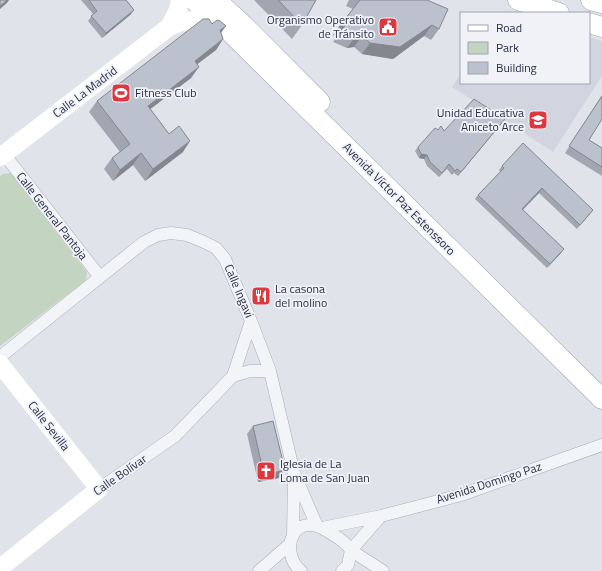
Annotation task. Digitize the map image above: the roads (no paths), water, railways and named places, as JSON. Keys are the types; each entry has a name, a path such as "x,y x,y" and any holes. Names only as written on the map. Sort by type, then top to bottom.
{"main road":[{"name":"Avenida Víctor Paz Estenssoro","path":"194,0 217,8 240,22 602,381"},
{"path":"518,0 556,12"},
{"path":"591,0 602,3"},
{"name":"Avenida Víctor Paz Estenssoro","path":"217,8 242,43 602,399"},
{"path":"590,22 602,27"}],"street":[{"name":"Calle La Madrid","path":"169,27 178,10 180,0"},
{"name":"Calle La Madrid","path":"2,156 169,27 188,20 208,20 217,8"},
{"name":"Calle General Pantoja","path":"2,156 100,278"},
{"name":"Calle Ingavi","path":"0,357 144,242 158,235 171,233 187,235 216,248 225,259 251,321 270,372 294,473 320,527"},
{"path":"233,376 251,321"},
{"name":"Calle Sevilla","path":"0,364 99,489"},
{"path":"233,376 250,371 270,372"},
{"name":"Calle Bolívar","path":"0,568 99,489 175,436 233,376"},
{"name":"Avenida Domingo Paz","path":"292,540 304,526 310,525 320,527 381,516 461,495 600,445"},
{"name":"Calle Ingavi","path":"294,473 292,540 290,554 293,562 301,571"},
{"path":"342,571 348,565 352,550 381,516"},
{"path":"320,527 344,542 352,550 384,571"},
{"path":"259,571 292,540"}],"place":[{"name":"Organismo Operativo de Tránsito","path":"388,27"},
{"name":"Fitness Club","path":"121,93"},
{"name":"Unidad Educativa Aniceto Arce","path":"538,120"},
{"name":"La casona del molino","path":"261,296"},
{"name":"Iglesia de La Loma de San Juan","path":"266,471"}]}
